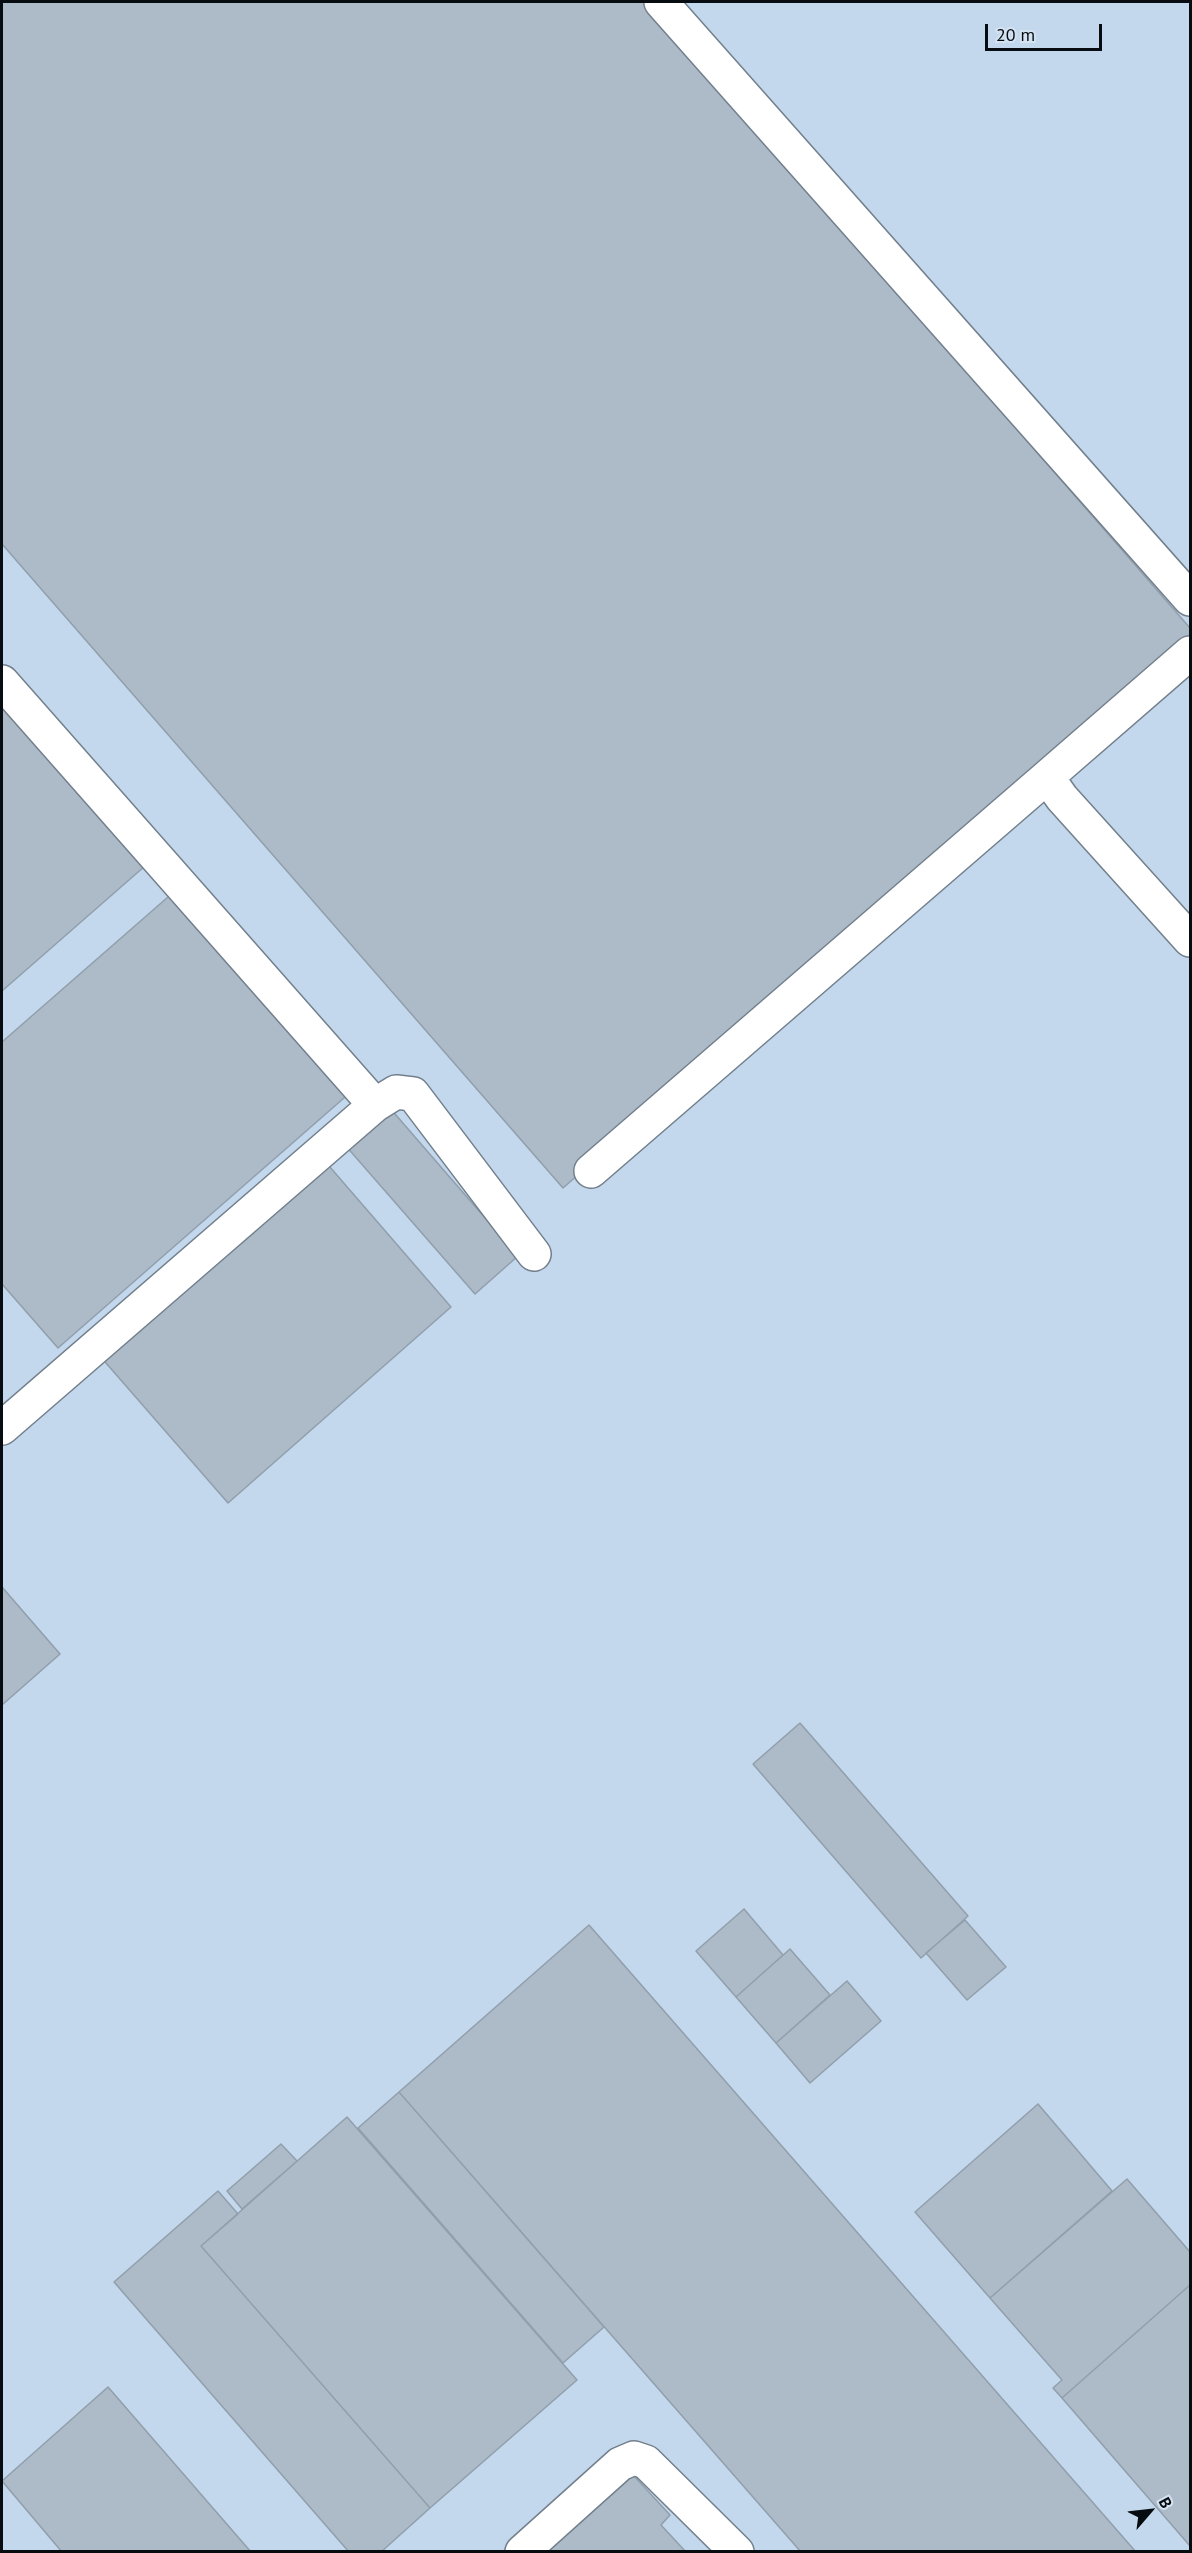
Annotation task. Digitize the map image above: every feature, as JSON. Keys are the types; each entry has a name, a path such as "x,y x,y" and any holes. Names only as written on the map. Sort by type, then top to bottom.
{"lane":[{"path":"661,2 1191,599"},
{"path":"591,1171 1191,653"},
{"path":"2,682 375,1105"},
{"path":"1047,777 1062,798 1191,940"},
{"path":"2,1428 375,1105 396,1092 412,1094 534,1254"},
{"path":"522,2552 620,2464 634,2458 646,2462 737,2552"}],"shaded area":[{"path":"2,2 1190,2 1190,2551 2,2551"}],"building":[{"path":"2,2 645,2 1190,628 1190,638 563,1188 2,544"},
{"path":"2,685 153,859 2,991"},
{"path":"176,890 352,1091 58,1348 2,1284 2,1042"},
{"path":"389,1107 518,1256 475,1294 345,1145"},
{"path":"323,1159 451,1307 228,1503 99,1355"},
{"path":"2,1587 60,1654 2,1705"},
{"path":"800,1723 968,1916 921,1958 753,1764"},
{"path":"744,1909 783,1955 736,1997 696,1951"},
{"path":"965,1920 1006,1967 967,2000 926,1953"},
{"path":"589,1925 1136,2552 801,2552 399,2092"},
{"path":"790,1949 830,1995 776,2043 736,1997"},
{"path":"847,1981 881,2021 810,2083 776,2043"},
{"path":"399,2092 604,2327 563,2363 358,2128"},
{"path":"1038,2104 1112,2191 990,2298 915,2212"},
{"path":"347,2117 577,2380 430,2508 201,2246"},
{"path":"281,2144 297,2161 242,2209 227,2191"},
{"path":"1127,2179 1190,2252 1190,2285 1062,2398 1053,2388 1062,2380 990,2298"},
{"path":"218,2191 238,2214 201,2246 430,2508 381,2552 349,2552 114,2282"},
{"path":"1190,2285 1190,2546 1062,2398"},
{"path":"108,2387 251,2552 62,2552 2,2481"},
{"path":"622,2463 670,2515 661,2525 686,2552 528,2552"}]}
